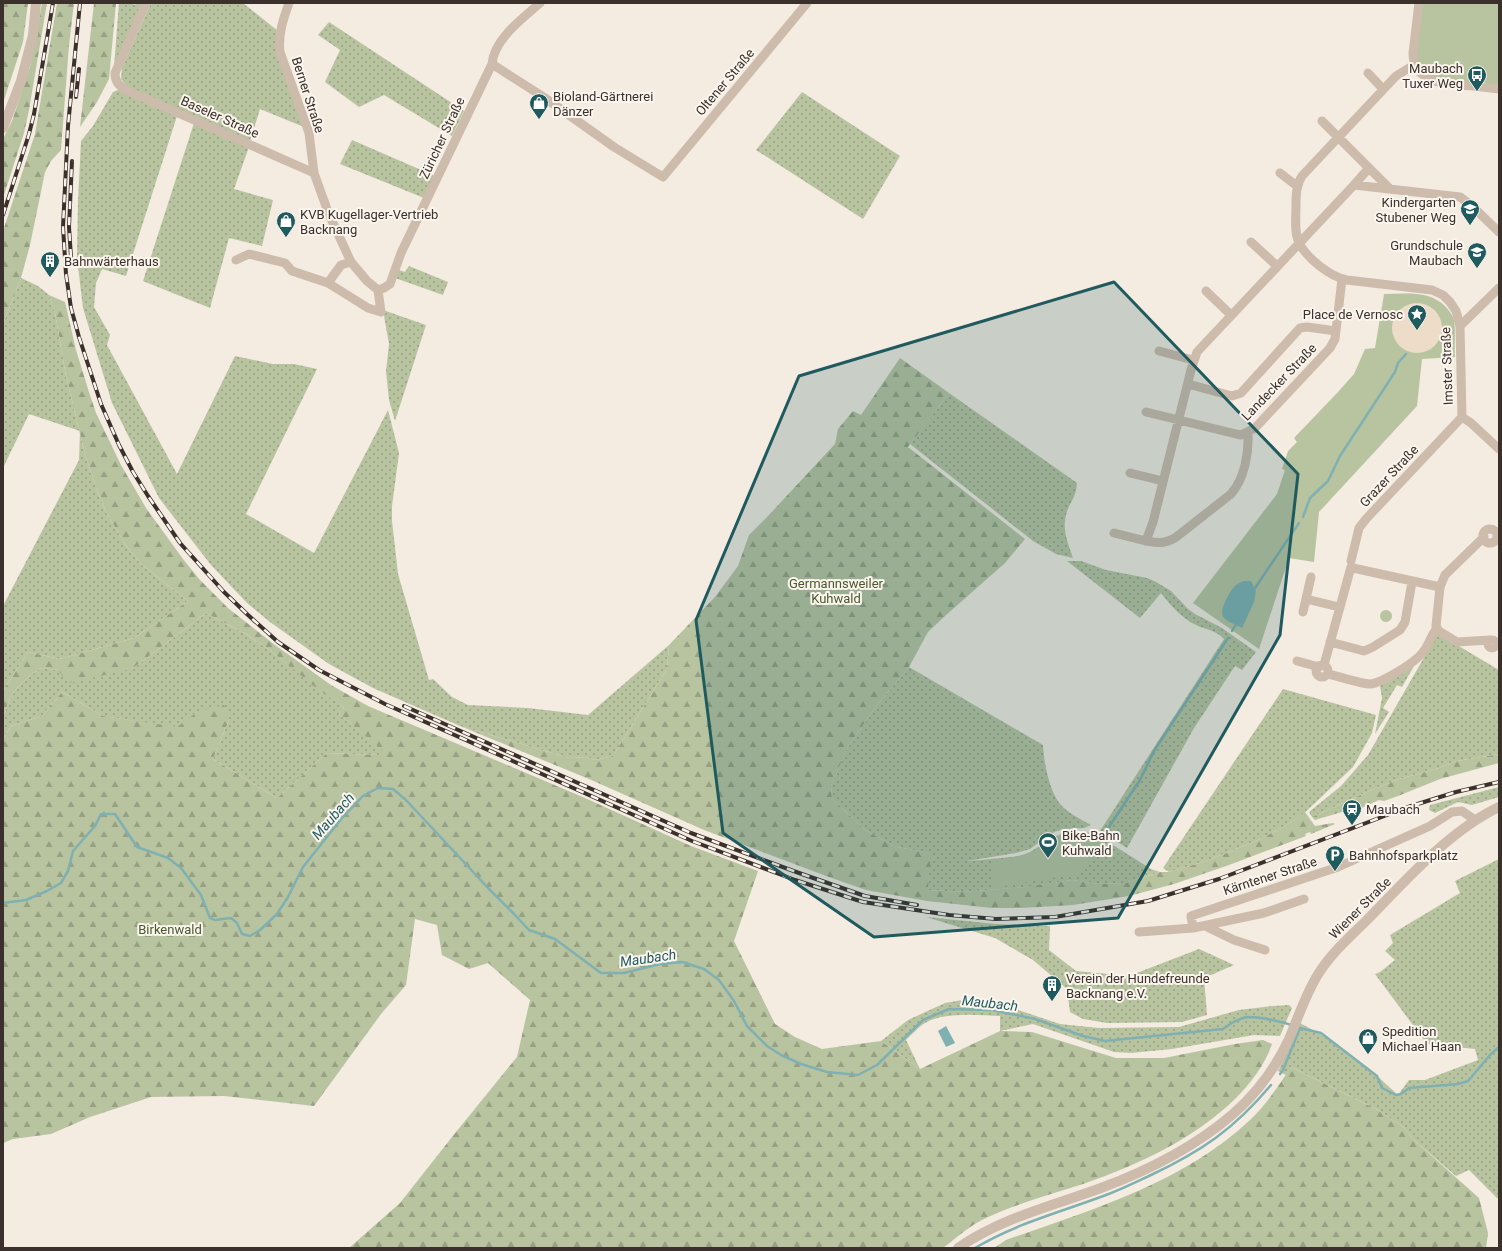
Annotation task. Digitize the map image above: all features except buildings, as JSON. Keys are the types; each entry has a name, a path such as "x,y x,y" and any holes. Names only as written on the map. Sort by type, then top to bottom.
{"street":[{"path":"3,128 21,81 33,34 36,3"},
{"name":"Baseler Straße","path":"146,3 115,73 117,82 126,90 314,173"},
{"name":"Berner Straße","path":"289,3 280,27 280,52 309,133 314,173 328,212 351,262 367,281 378,290"},
{"name":"Züricher Straße","path":"378,290 390,284 402,253 492,64 496,50 503,39 514,27 540,3"},
{"name":"Oltener Straße","path":"492,64 545,98 614,147 663,178 807,3"},
{"path":"1419,3 1413,43 1413,59 1414,65 1422,74 1430,80 1442,83 1499,89"},
{"path":"1299,242 1296,223 1297,186 1302,176 1396,76 1414,65"},
{"path":"1368,73 1383,89"},
{"path":"1322,121 1390,189"},
{"path":"1146,541 1153,522 1193,360 1197,352 1369,168"},
{"path":"1280,173 1297,186"},
{"path":"1354,185 1460,198 1471,205 1499,232"},
{"path":"1251,242 1277,266"},
{"name":"Imster Straße","path":"1299,242 1320,266 1330,274 1342,279 1432,290 1447,298 1453,306 1460,326 1462,417 1471,423 1499,449"},
{"path":"236,260 249,254 285,263 292,272 328,283 368,308 381,312 378,290"},
{"path":"328,283 341,265 351,262"},
{"name":"Landecker Straße","path":"1146,412 1232,434 1241,434 1255,428 1330,348 1335,339 1342,279"},
{"path":"1460,326 1499,288"},
{"path":"1206,291 1231,315"},
{"path":"1188,384 1232,396 1241,393 1300,328 1307,327 1336,331"},
{"path":"1159,351 1193,360"},
{"name":"Grazer Straße","path":"1323,669 1339,607 1352,565 1359,528 1366,518 1462,417"},
{"path":"1114,533 1146,541 1162,543 1174,538 1232,494 1237,488 1244,468 1249,444 1248,432"},
{"path":"1130,473 1163,482"},
{"path":"1495,640 1457,642 1437,628 1436,624 1440,587 1445,575 1484,536 1485,541 1490,543 1496,540 1497,533 1492,529 1499,522"},
{"path":"1352,565 1412,582 1440,587"},
{"path":"1303,612 1311,577"},
{"path":"1330,642 1364,651 1383,642 1400,630 1405,622 1412,582"},
{"path":"1306,599 1339,607"},
{"path":"1297,662 1370,684 1378,682 1418,658 1424,652 1431,635 1437,628"},
{"name":"Wiener Straße","path":"958,1248 1004,1222 1123,1179 1154,1164 1208,1133 1234,1112 1256,1091 1278,1059 1317,976 1334,953 1443,845 1475,820 1499,807"},
{"name":"Kärntener Straße","path":"1193,928 1191,916 1348,863 1430,826 1452,812 1462,811 1475,820"},
{"path":"1139,932 1205,926 1264,913 1304,899"},
{"path":"1205,926 1234,940 1266,950"}],"highlighted area":[{"path":"1114,282 1298,474 1280,635 1118,918 874,937 723,833 696,620 799,376"}],"green space":[{"path":"3,3 28,3 23,42 3,103"},
{"path":"42,3 47,3 29,110 24,133 3,198 3,139 12,121 30,67"},
{"path":"57,3 74,3 69,45 61,150 51,161 45,172 30,245 21,278 3,324 3,231 35,134"},
{"path":"94,3 116,3 109,79 97,102 80,127"},
{"path":"119,3 131,3 135,5 136,3 142,3 114,67"},
{"path":"151,3 243,3 278,31 304,127 260,109 250,141 127,87 121,79 122,68"},
{"path":"1421,3 1499,3 1499,86 1442,80 1421,68 1416,62"},
{"path":"329,22 464,111 452,136 384,95 359,107 325,82 340,50 318,35"},
{"path":"118,90 177,116 126,276 102,269 96,283 94,307 110,335 107,345 177,474 235,356 273,364 294,364 317,369 246,514 314,553 388,410 399,453 392,506 392,521 398,574 429,680 433,679 452,697 468,705 528,708 588,715 669,645 667,669 613,756 595,760 586,757 569,758 460,726 373,688 329,664 270,622 247,603 211,565 159,498 112,403 83,308 77,258 81,141 93,126 113,92"},
{"path":"802,92 900,156 863,219 756,150"},
{"path":"194,123 249,147 234,189 273,200 262,246 229,238 210,308 143,281"},
{"path":"352,140 435,176 424,198 340,164"},
{"path":"409,266 448,282 443,295 395,278 399,270 405,272"},
{"path":"21,278 38,286 49,295 55,313 66,376 79,431 29,414 3,468 3,324"},
{"path":"1384,294 1425,295 1446,307 1454,320 1455,357 1422,359 1417,406 1319,512 1314,562 1289,558 1259,649 1193,603 1277,494 1285,470 1282,469 1288,451 1297,442 1294,438 1354,374 1365,349 1375,348"},
{"name":"Birkenwald","path":"49,295 65,302 76,350 96,413 121,465 146,508 183,559 200,580 228,608 275,645 331,685 368,706 585,798 691,846 758,871 734,941 775,1024 795,1037 822,1049 881,1041 920,1069 1000,1031 1032,1032 1116,1058 1164,1058 1263,1040 1272,1044 1261,1067 1246,1087 1221,1112 1174,1144 1123,1169 995,1214 970,1227 943,1248 349,1248 400,1203 517,1057 530,1000 488,963 469,969 442,955 437,925 415,919 406,985 381,1014 314,1106 224,1096 151,1097 90,1117 51,1134 13,1139 3,1143 3,739 11,726 42,716 62,692 103,716 177,727 197,712 224,705 229,720 213,759 277,798 327,753 379,755 382,750 339,714 344,707 320,691 271,651 246,634 206,613 132,669 68,683 58,670 41,668 18,687 11,698 5,713 3,711 3,691 28,652 60,659 134,638 188,601 141,564 127,547 106,512 85,454 66,376 55,313"},
{"path":"383,310 426,325 395,421 389,400 386,371 389,344"},
{"name":"Germannsweiler Kuhwald","path":"900,358 949,393 908,447 1025,539 1005,563 928,632 909,667 877,705 847,748 831,786 832,799 865,830 897,847 931,853 928,890 963,892 1025,887 1072,880 1099,884 1125,883 1160,872 1169,872 1206,861 1254,842 1287,825 1305,812 1315,826 1335,824 1311,834 1310,832 1305,834 1306,836 1229,865 1174,884 1129,896 1073,905 1021,908 992,908 927,901 866,890 826,876 704,830 589,779 460,726 569,758 586,757 595,760 613,756 667,669 669,645 715,597 738,566 749,535 835,444 838,429 853,411 861,415"},
{"path":"949,393 1077,483 1065,521 1066,536 1073,558 1056,554 1033,541 910,444"},
{"path":"80,433 85,454 106,512 127,547 141,564 188,601 134,638 60,659 28,652 3,691 3,606 79,460"},
{"path":"1067,561 1081,561 1106,570 1147,578 1156,582 1171,591 1188,609 1195,614 1222,628 1256,652 1242,670 1235,666 1194,728 1127,848 1100,831 1224,639 1211,630 1196,625 1186,619 1161,593 1140,618"},
{"path":"1384,610 1388,610 1392,616 1388,622 1384,622 1380,618 1380,614"},
{"path":"206,613 246,634 271,651 344,707 339,714 383,750 379,755 327,753 277,798 213,759 229,720 197,712 178,728 103,716 62,692 42,716 11,726 3,739 3,711 5,713 14,692 18,687 41,668 58,670 132,669"},
{"path":"1437,635 1442,636 1499,670 1499,754 1457,761 1439,768 1399,779 1312,817 1309,812 1341,786 1368,755"},
{"path":"1414,666 1402,687 1397,685 1383,708 1389,712 1375,734 1382,698 1381,683"},
{"path":"909,667 1043,745 1048,776 1056,798 1060,804 1074,816 1091,825 1084,828 1064,829 1054,832 1030,849 1016,853 967,861 1020,856 1064,833 1081,832 1094,833 1151,869 1160,872 1125,883 1099,884 1072,880 1027,887 963,892 928,890 930,853 897,847 865,830 832,799 831,786 847,748 877,705"},
{"path":"1283,689 1376,715 1372,733 1353,767 1303,814 1287,825 1254,842 1206,861 1169,872 1163,868"},
{"path":"1499,754 1499,763 1440,779 1384,801 1379,800 1357,810 1345,811 1315,820 1312,817 1399,779 1439,768 1457,761"},
{"path":"1499,787 1499,797 1472,805 1458,802 1435,813 1429,810 1430,805"},
{"name":"Bike-Bahn Kuhwald","path":"1091,833 1101,840 1098,850 1078,874 998,887 991,884 993,873 991,870 991,865 1001,860 1030,853 1054,838 1064,834"},
{"path":"1499,859 1499,1200 1469,1170 1456,1176 1414,1140 1403,1127 1376,1109 1291,1067 1286,1075 1278,1071 1300,1023 1331,1040 1375,1074 1398,1095 1409,1080 1425,1080 1478,1060 1475,1049 1427,1044 1375,974 1380,972 1395,960 1385,951 1393,943 1390,935 1460,893 1455,881"},
{"path":"926,917 996,924 1050,926 1049,950 1076,971 1129,976 1199,949 1234,965 1204,978 1207,1015 1182,1022 1107,1023 1083,1019 1070,1012 1067,989 1033,960 995,938"},
{"path":"968,999 988,1000 1060,1024 1099,1028 1179,1027 1239,1010 1289,1005 1292,1008 1280,1036 1254,1035 1172,1049 1131,1053 1114,1052 1033,1024 1000,1031 1000,1016 981,1015 960,1015 939,1018 918,1028 906,1040 920,1069 881,1041 908,1020 945,1003"},
{"path":"1291,1067 1376,1109 1403,1127 1414,1140 1479,1198 1488,1233 1486,1248 994,1248 1006,1240 1135,1192 1166,1178 1196,1161 1224,1142 1250,1120 1267,1101"}],"shaded area":[{"name":"Place de Vernosc","path":"1412,303 1422,303 1435,310 1442,323 1442,333 1435,346 1422,353 1412,353 1403,349 1396,342 1392,333 1392,323 1396,314 1403,307"}],"water":[{"path":"1244,581 1251,581 1256,591 1254,602 1242,628 1223,617 1222,610 1231,591 1237,584"},
{"path":"946,1026 955,1043 946,1047 938,1031"}],"waterway":[{"path":"1303,517 1310,498 1328,481 1340,456 1395,372 1398,363 1406,354"},
{"path":"1255,588 1299,523"},
{"path":"1232,631 1236,624"},
{"path":"1105,833 1140,780 1154,751 1228,638"},
{"name":"Maubach","path":"3,903 26,900 61,883 68,871 73,851 95,826 101,814 115,814 137,847 168,858 181,868 201,895 210,918 215,920 231,918 237,923 242,934 250,936 260,930 277,914 288,897 303,867 342,818 363,796 378,788 393,789 406,800 529,930 555,939 601,973 624,973 660,964 682,962 704,969 719,980 734,1001 747,1026 767,1046 781,1055 801,1064 827,1072 858,1075 877,1065 923,1020 949,1009 992,1010 1035,1019 1083,1036 1105,1041 1223,1029 1241,1018 1248,1017 1263,1018 1291,1025"},
{"name":"Maubach","path":"1296,1027 1321,1033 1377,1076 1382,1088 1396,1095 1401,1094 1409,1088 1458,1084 1468,1081 1490,1055 1499,1047"},
{"path":"1280,1074 1300,1028"},
{"path":"975,1248 991,1239 1039,1218 1118,1190 1186,1157 1216,1138 1244,1114 1271,1085"}],"railway":[{"path":"3,215 34,114 53,3"},
{"path":"80,3 68,126 63,227 66,274 71,308 101,404 133,472 180,543 224,592 248,615 278,642 319,670 385,704 692,841 795,880 863,902 949,915 996,919 1055,917 1148,901 1219,879 1408,807 1456,792 1499,782"},
{"path":"76,97 79,69"},
{"path":"71,257 69,227 72,161"},
{"path":"404,706 691,833 865,896 917,905"}],"place":[{"name":"Maubach Tuxer Weg","path":"1477,92"},
{"name":"Bioland-Gärtnerei Dänzer","path":"539,120"},
{"name":"Kindergarten Stubener Weg","path":"1470,226"},
{"name":"KVB Kugellager-Vertrieb Backnang","path":"286,238"},
{"name":"Grundschule Maubach","path":"1477,269"},
{"name":"Bahnwärterhaus","path":"50,278"},
{"name":"Place de Vernosc","path":"1417,331"},
{"name":"Maubach","path":"1352,826"},
{"name":"Bike-Bahn Kuhwald","path":"1048,859"},
{"name":"Bahnhofsparkplatz","path":"1335,872"},
{"name":"Verein der Hundefreunde Backnang e.V.","path":"1052,1002"},
{"name":"Spedition Michael Haan","path":"1368,1055"}]}
